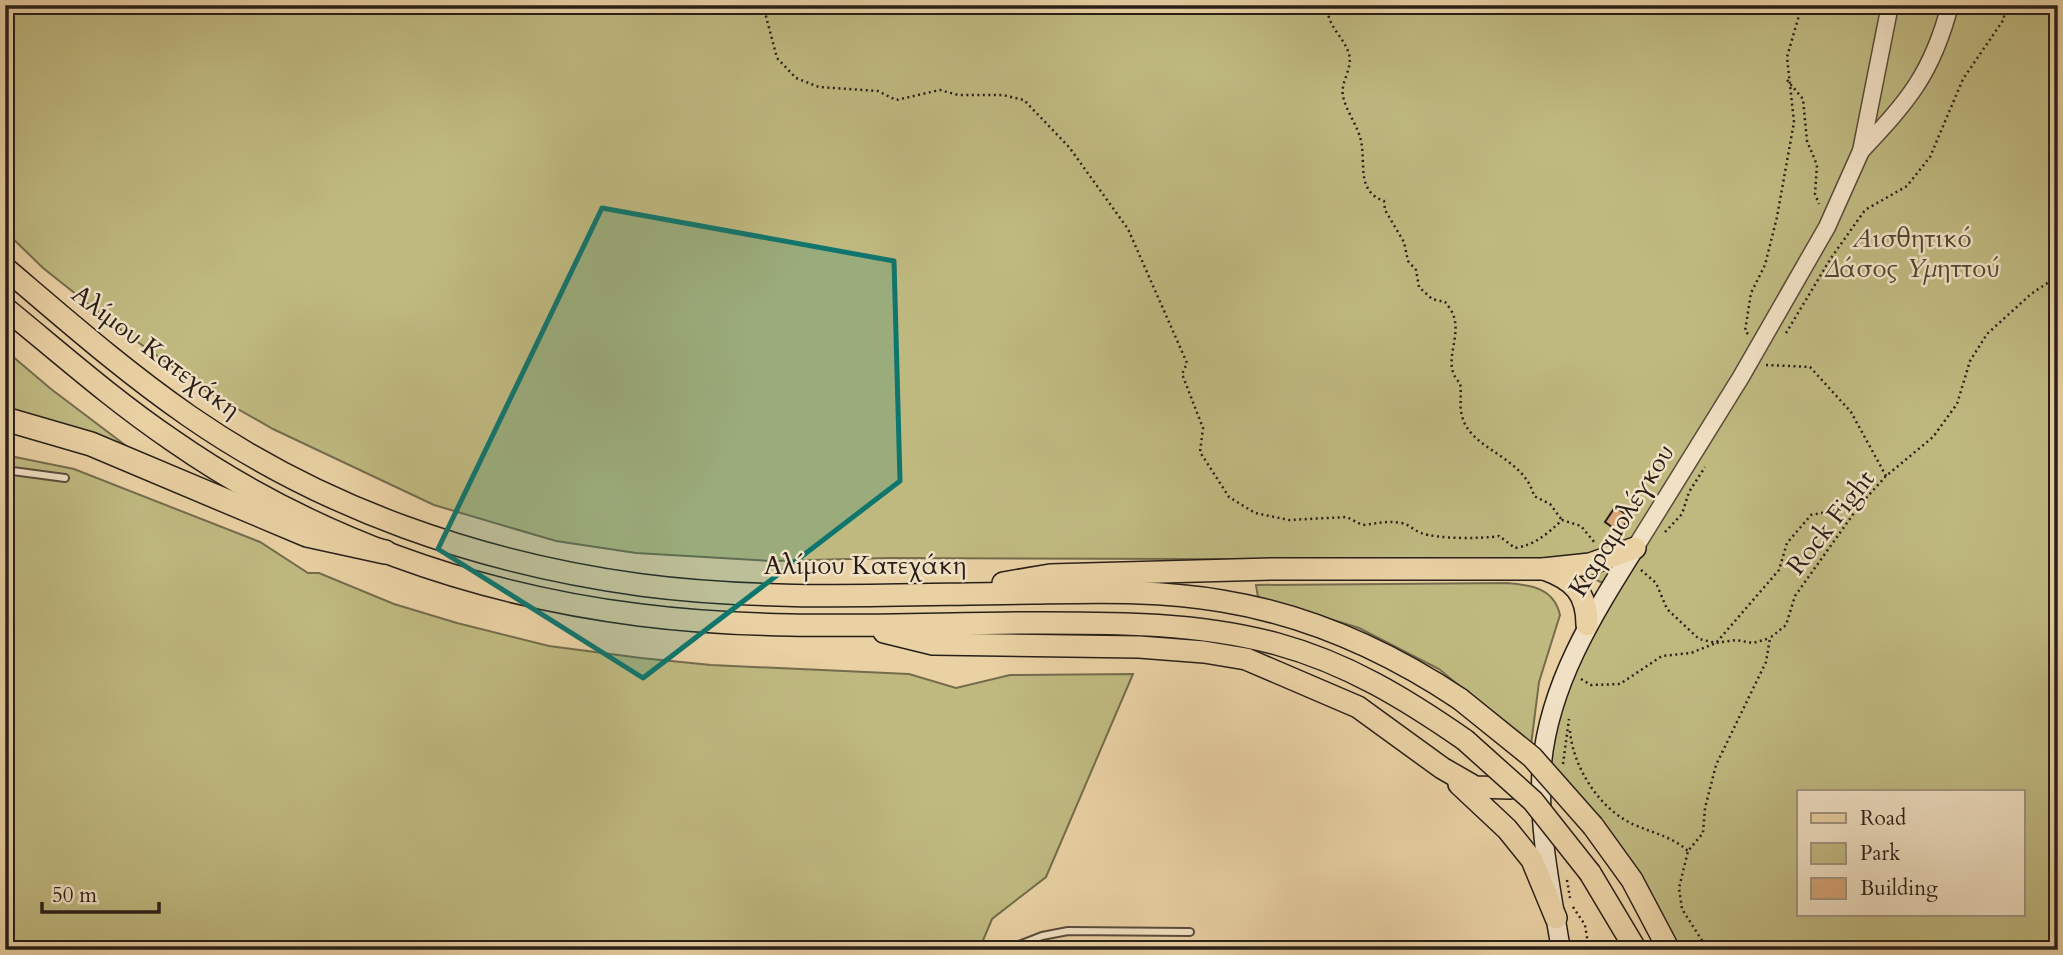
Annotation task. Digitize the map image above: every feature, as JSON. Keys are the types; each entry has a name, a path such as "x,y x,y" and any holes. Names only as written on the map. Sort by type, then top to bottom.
{"highway":[{"path":"5,419 91,444 307,535 386,552"}],"main road":[{"name":"Αλίμου Κατεχάκη","path":"5,268 146,385 201,424 289,477 434,538 479,553 573,575 643,585 734,593 1131,593 1224,601 1287,616 1348,637 1405,664 1460,699 1532,757 1593,826 1632,880 1669,950"},
{"path":"5,308 125,407 175,442 276,504 386,552 473,583 564,604 639,615 736,623 1162,624 1221,631 1289,648 1364,677 1409,702 1465,740 1532,800 1590,873 1636,950"},
{"path":"943,593 1050,575 1271,569 1543,569 1637,558"},
{"name":"Καραμολέγκου","path":"1561,950 1543,821 1542,764 1556,702 1587,625 1637,558"},
{"path":"1543,569 1569,580 1580,591 1587,605 1587,625"},
{"path":"852,623 933,644 1139,647 1205,652 1245,659 1358,707 1442,768 1475,787 1496,790 1520,785 1542,764"},
{"path":"1442,768 1507,829 1532,860 1556,918"}],"street":[{"path":"1861,151 1891,5"},
{"path":"1861,151 1914,93 1932,60 1950,5"},
{"name":"Καραμολέγκου","path":"1637,558 1764,352 1827,227 1861,151"}],"lane":[{"path":"5,470 65,478"},
{"path":"1006,950 1042,936 1068,931 1190,932"}],"path":[{"path":"763,5 777,58 796,78 819,87 878,91 895,100 940,90 958,95 1013,97 1024,100 1069,147 1128,229 1187,363 1182,374 1203,428 1200,453 1229,497 1255,513 1289,520 1347,517 1362,525 1382,521 1406,523 1418,532 1433,536 1462,536 1477,540 1499,536 1515,548 1527,547 1544,537 1562,520"},
{"path":"1328,5 1331,26 1349,54 1349,68 1342,94 1361,138 1364,184 1370,194 1384,201 1385,210 1394,221 1404,242 1404,250 1416,270 1419,287 1432,299 1445,302 1454,316 1455,343 1450,367 1452,376 1460,383 1462,416 1472,434 1514,465 1530,481 1534,496 1550,504 1562,520 1581,526 1603,550"},
{"path":"1802,5 1787,57 1787,80 1794,122 1777,217 1765,265 1751,293 1745,331 1764,352 1766,365 1810,367 1831,388 1858,424 1886,476"},
{"path":"1781,341 1831,258 1865,210 1907,186 1930,157 1963,79 2004,19 2004,5"},
{"path":"1787,80 1803,99 1807,141 1817,165 1815,194 1827,227"},
{"name":"Rock Fight","path":"1688,851 1703,833 1705,808 1716,765 1766,663 1770,638 1786,625 1795,596 1859,506 1886,476 1918,452 1957,404 1970,362 1987,334 2031,293 2058,276"},
{"path":"1716,643 1779,569 1787,543 1811,515 1859,506"},
{"path":"1637,558 1656,583 1667,609 1699,639 1716,643"},
{"path":"1578,678 1591,685 1620,684 1662,656 1691,653 1716,643 1736,640 1753,643 1770,638"},
{"path":"1570,728 1575,755 1596,794 1611,809 1634,825 1672,838 1688,851 1679,888 1682,909 1708,950"}],"highlighted area":[{"path":"602,208 894,261 900,481 643,678 438,549"}],"green space":[{"name":"Αισθητικό Δάσος Υμηττού","path":"5,5 2058,5 2058,950 1675,950 1547,764 1563,696 1614,588 1553,560 889,558 771,561 636,553 556,541 434,505 273,429 208,392 125,333 43,268 5,231"},
{"path":"5,350 51,389 133,451 78,429 5,409"},
{"path":"5,455 74,469 260,542 308,573 319,573 394,604 549,646 711,665 909,674 956,688 1010,675 1133,674 1046,877 992,919 979,950 5,950"},
{"path":"1507,583 1533,587 1547,594 1553,599 1560,615 1539,682 1531,745 1439,669 1359,628 1258,597 1256,585"}],"building":[{"path":"1615,507 1630,517 1619,532 1605,522"}]}
